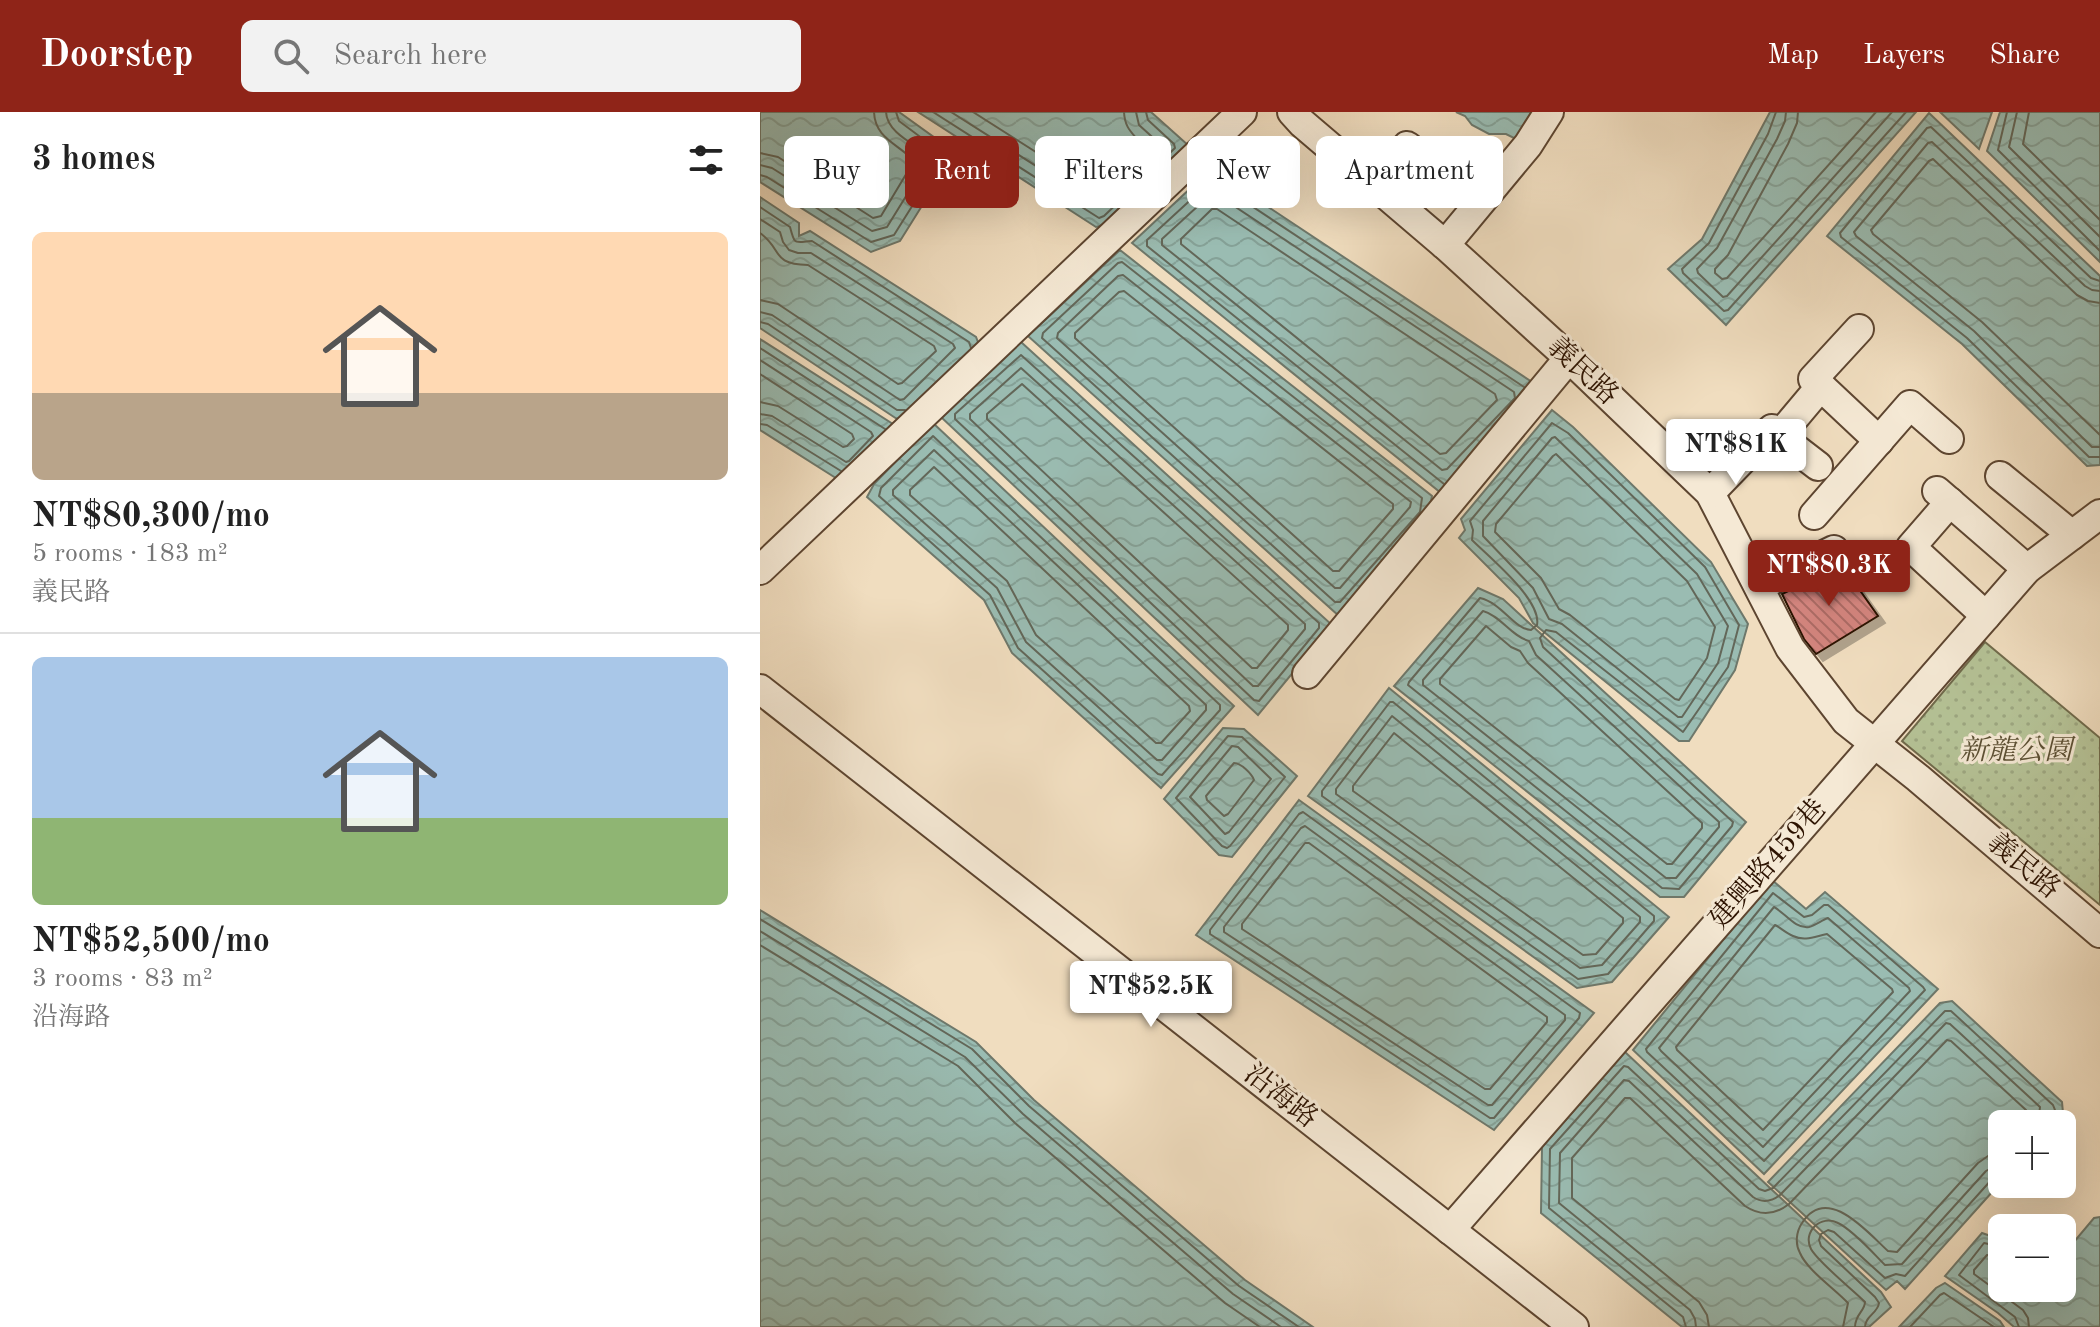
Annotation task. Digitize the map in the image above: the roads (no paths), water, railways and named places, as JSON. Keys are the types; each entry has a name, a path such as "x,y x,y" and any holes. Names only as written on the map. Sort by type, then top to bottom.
{"street":[{"path":"760,570 1242,112"},
{"path":"1503,174 1528,145 1549,112"},
{"name":"義民路","path":"1302,116 1323,136"},
{"name":"義民路","path":"1402,208 1569,358 1710,493 1790,648 1846,721 2100,933"},
{"path":"1445,245 1474,208"},
{"path":"1859,329 1813,379 1879,441"},
{"path":"1307,674 1569,358"},
{"path":"1779,436 1821,386"},
{"path":"1814,515 1910,405 1949,439"},
{"path":"1710,493 1772,429 1818,466"},
{"path":"2000,476 2072,535"},
{"path":"1986,616 1911,547 1942,496 2027,569"},
{"name":"建興路459巷","path":"1450,1230 2027,569 2100,514"},
{"path":"1760,586 1834,550"},
{"name":"沿海路","path":"760,689 1574,1327"}],"water":[{"path":"760,112 899,112 932,136 905,136 905,208 921,208 900,241 871,252 801,208 889,208 889,136 784,136 784,197 760,182"},
{"path":"918,112 1151,112 1187,144 1187,148 1171,163 1171,136 1035,136 1035,188 1019,177 1019,136 955,136"},
{"path":"1456,112 1537,112 1520,141 1506,134 1489,134"},
{"path":"1770,112 1916,112 1726,325 1668,269 1702,239"},
{"path":"1940,112 1992,112 1979,149"},
{"path":"2000,112 2100,112 2100,262 1987,151"},
{"path":"1929,113 2100,276 2100,465 2087,466 1962,344 1827,236"},
{"path":"1187,191 1187,208 1270,208 1535,384 1446,497 1132,243"},
{"path":"760,197 799,223 799,236 810,231 976,337 981,350 910,417 897,419 760,328"},
{"path":"1067,208 1125,208 1108,224 1096,227"},
{"path":"1120,250 1432,496 1428,515 1339,616 1028,336"},
{"path":"760,339 896,426 850,487 760,430"},
{"path":"1021,342 1332,625 1258,715 941,417"},
{"path":"1552,410 1711,562 1748,624 1735,670 1689,741 1679,741 1533,623 1519,598 1459,538 1465,530 1461,519"},
{"path":"933,423 1234,706 1161,788 1012,653 984,600 867,497 874,484"},
{"path":"1478,588 1503,599 1746,822 1684,897 1660,897 1394,686"},
{"path":"1389,688 1669,917 1612,982 1577,988 1308,796"},
{"path":"1223,728 1244,729 1297,776 1232,857 1219,855 1164,799"},
{"path":"1299,800 1594,1013 1494,1130 1196,935"},
{"path":"1772,880 1806,909 1825,892 1938,989 1764,1174 1633,1050"},
{"path":"760,910 976,1042 1034,1100 1245,1280 1313,1327 760,1327"},
{"path":"1952,1001 2062,1102 2063,1110 1988,1110 1988,1197 1905,1289 1897,1281 1886,1290 1768,1182 1940,1003"},
{"path":"1625,1052 1881,1292 1891,1307 1869,1327 1682,1327 1541,1213 1542,1147"},
{"path":"2100,1217 2100,1327 2014,1327 1945,1276 1982,1233 1988,1235 1988,1302 2076,1302 2076,1239 2094,1218"},
{"path":"1945,1283 2000,1321 2004,1327 1899,1327 1936,1288"}],"park label":[{"name":"新龍公園","path":"2016,752"}]}
